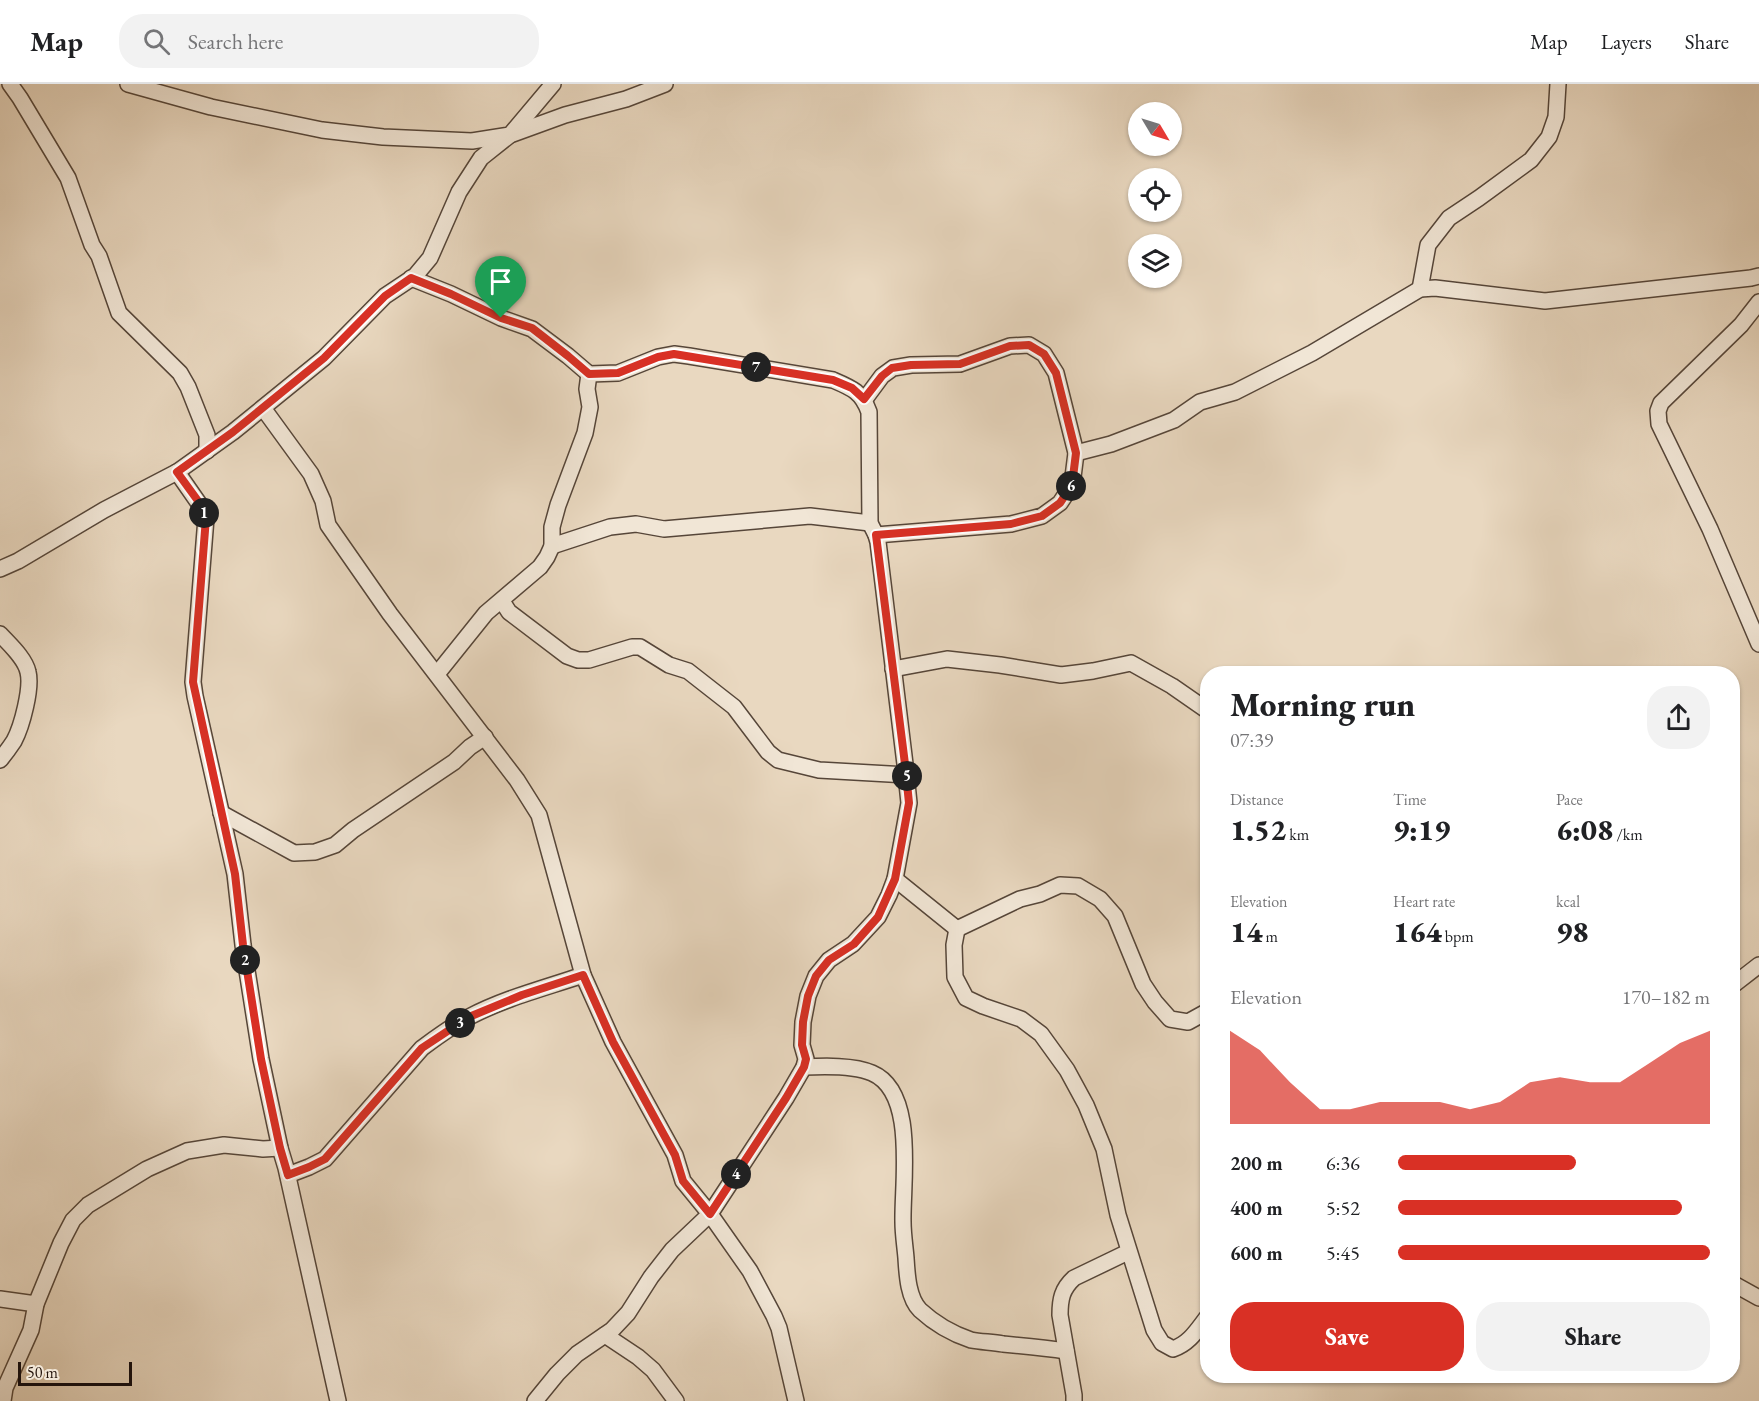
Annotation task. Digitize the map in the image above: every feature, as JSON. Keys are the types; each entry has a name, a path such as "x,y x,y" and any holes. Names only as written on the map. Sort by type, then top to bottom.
{"street":[{"path":"10,84 68,178 119,313 180,374 188,387 207,435 207,451"},
{"path":"128,84 211,107 322,130 383,137 472,141 510,135 565,115 626,99 665,84"},
{"path":"0,569 177,472 263,408 324,358 385,296 411,278 430,258 459,192 481,158 510,135 553,84"},
{"path":"1420,289 1428,245 1449,218 1531,160 1549,138 1556,117 1558,84"},
{"path":"1076,453 1111,444 1174,420 1200,402 1235,392 1312,352 1420,289 1435,288 1545,301 1759,276"},
{"path":"411,278 501,318 532,328 589,374 618,373 658,357 674,354 833,380 852,388 864,399 869,412 873,529 909,803 895,879 878,917 854,944 829,960 816,976 808,996 803,1022 802,1045 806,1059 804,1067 710,1214 672,1251 651,1277 628,1313 612,1330 577,1354 535,1401"},
{"path":"1759,302 1741,326 1661,403 1658,411 1659,424 1710,529 1759,644"},
{"path":"552,546 610,526 636,524 664,529 810,516 873,529 1011,524 1042,516 1060,503 1072,485 1076,453 1056,373 1044,354 1029,345 1010,346 960,364 911,365 892,368 882,376 864,399"},
{"path":"437,674 486,613 540,567 552,546 552,527 558,505 585,433 590,407 587,389 589,374"},
{"path":"263,408 311,474 323,501 328,525 390,614 517,780 539,815 583,975 613,1042 675,1155 683,1181 710,1214 750,1271 774,1316 779,1328 796,1401"},
{"path":"177,472 201,505 206,518 193,682 235,874 243,945 261,1059 338,1401"},
{"path":"502,601 509,612 567,656 578,660 589,660 632,646 640,647 669,665 688,671 734,707 768,752 778,759 819,770 907,775"},
{"path":"0,634 28,671 29,687 24,715 15,740 0,760"},
{"path":"893,669 947,659 1061,675 1093,672 1131,663 1172,686 1200,705"},
{"path":"221,813 294,853 315,852 335,845 454,762 485,737"},
{"path":"895,879 957,929"},
{"path":"957,929 1020,899 1040,894 1060,885 1078,886 1100,900 1115,916 1143,984 1170,1019 1188,1022 1200,1015"},
{"path":"957,929 954,945 955,977 966,998 1021,1018 1041,1034 1067,1071 1086,1105 1104,1149 1128,1252 1154,1330 1161,1343 1173,1349 1182,1346 1200,1327"},
{"path":"1740,980 1759,965"},
{"path":"288,1175 325,1159 422,1048 469,1017 522,995 583,975"},
{"path":"804,1067 836,1066 871,1072 882,1079 891,1090 901,1112 905,1157 903,1222 907,1266 911,1293 919,1309 955,1334 972,1340 1066,1351"},
{"path":"3,1401 5,1388 31,1329 36,1304 61,1243 73,1220 88,1205 147,1169 187,1151 224,1145 263,1149 280,1148"},
{"path":"1074,1401 1060,1315 1060,1301 1063,1292 1074,1278 1128,1252"},
{"path":"1740,1287 1759,1298"},
{"path":"0,1299 36,1304"},
{"path":"605,1335 653,1370 676,1401"}],"route":[{"path":"411,278 501,318 532,328 589,374 618,373 658,357 674,354 833,380 852,388 864,399 882,376 892,368 911,365 960,364 1010,346 1029,345 1044,354 1056,373 1076,453 1072,485 1060,503 1042,516 1011,524 876,535 909,803 895,879 878,917 854,944 829,960 816,976 808,996 803,1022 802,1045 806,1059 800,1076 710,1214 683,1181 675,1155 613,1042 583,975 522,995 469,1017 422,1048 325,1159 288,1175 280,1148 261,1059 243,945 235,874 193,682 206,518 201,505 177,472 233,432 324,358 385,296 411,278"}]}
